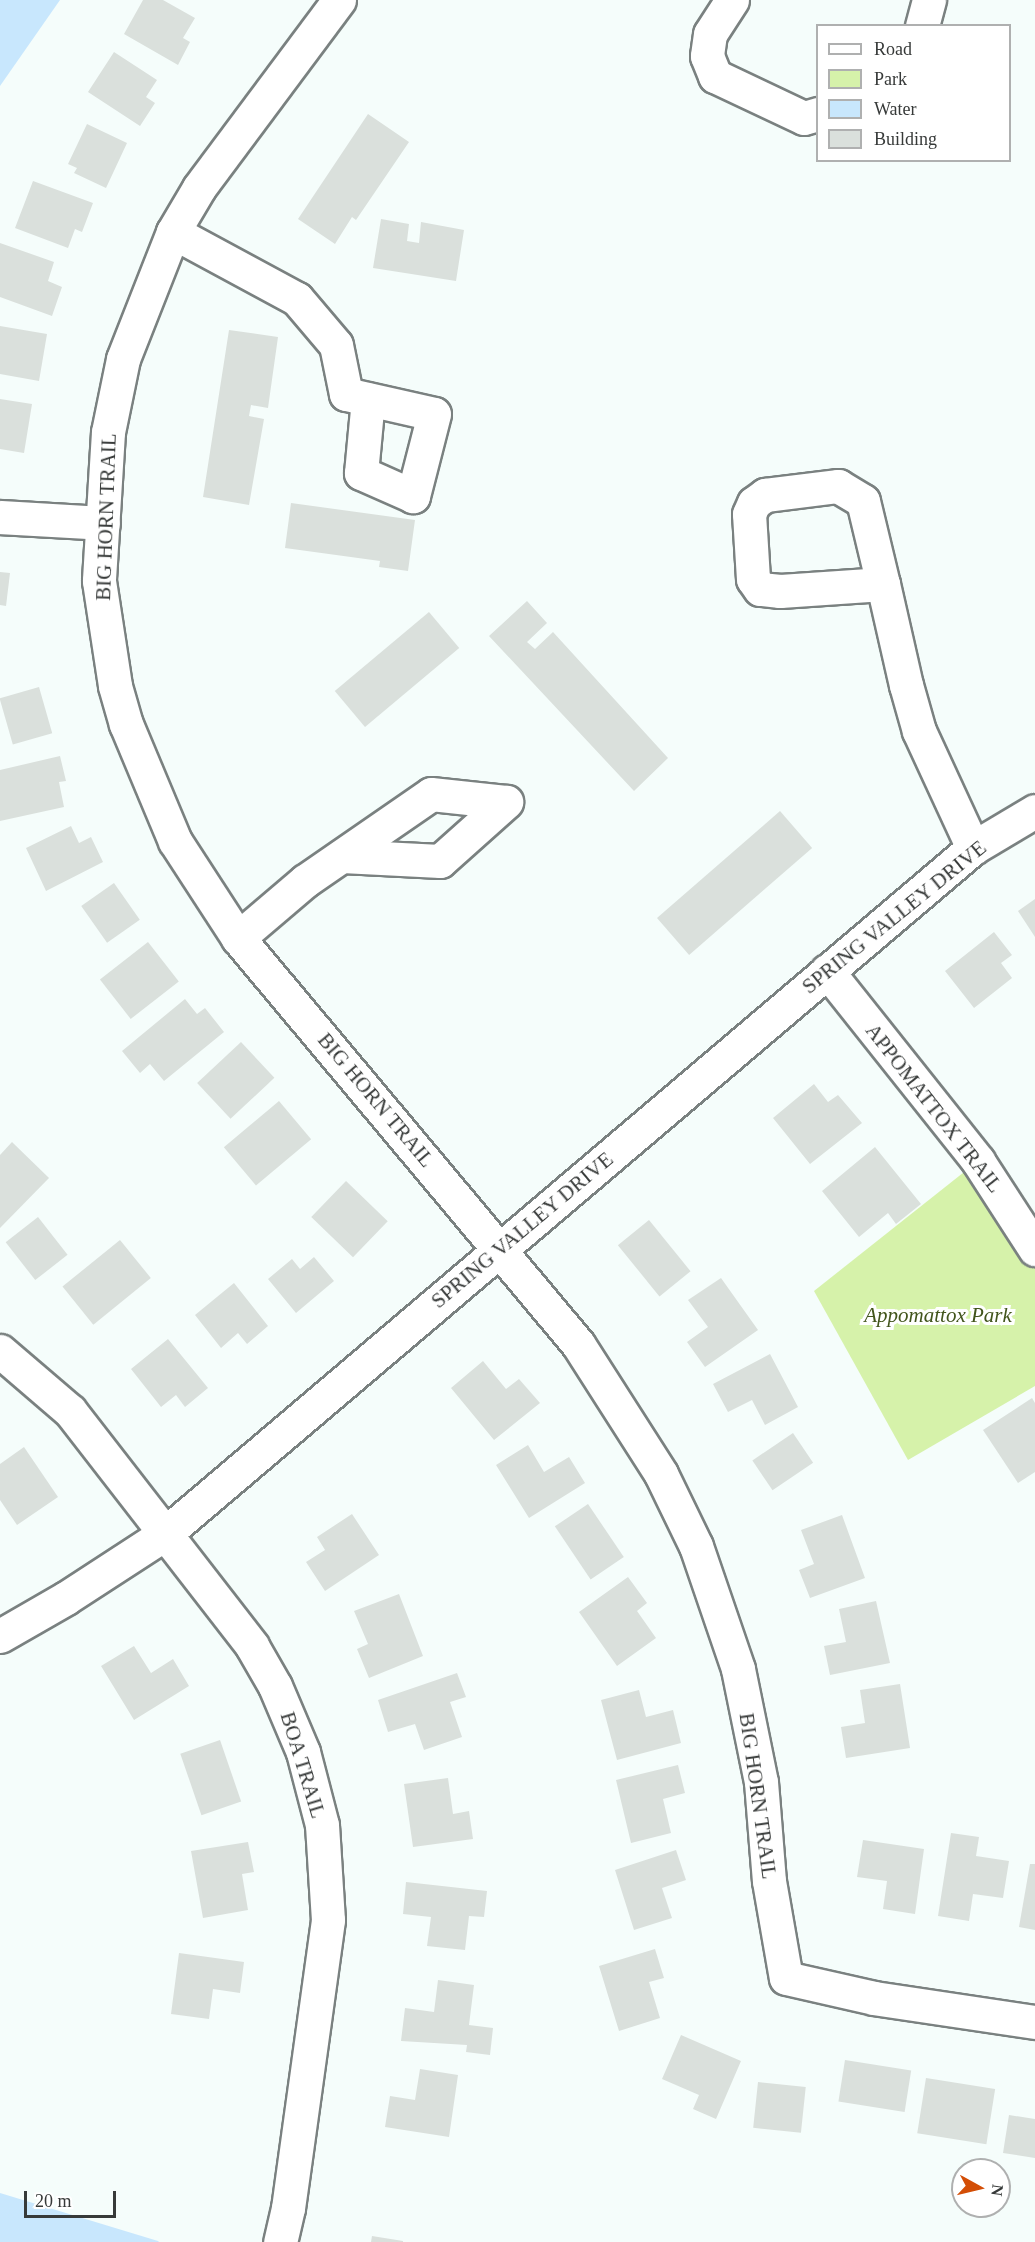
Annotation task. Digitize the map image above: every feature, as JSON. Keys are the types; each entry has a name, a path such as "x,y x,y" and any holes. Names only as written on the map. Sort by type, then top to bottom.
{"street":[{"name":"BIG HORN TRAIL","path":"339,0 231,141 173,232 123,359 108,432 99,581 103,614 126,724 175,841 238,938 500,1249 606,1382 661,1474 696,1546 724,1623 752,1733 769,1881 786,1978 874,1998 1035,2022"},
{"path":"732,0 710,34 707,56 715,76 804,118 816,115"},
{"path":"923,24 929,0"},
{"path":"173,232 297,299 336,345 346,394 368,399"},
{"path":"883,584 780,591 760,589 753,579 749,514 754,502 765,495 825,487 852,491 863,501 919,731 972,848"},
{"path":"0,517 103,523"},
{"name":"SPRING VALLEY DRIVE","path":"0,1636 66,1599 166,1533 972,848 1035,811"},
{"path":"238,938 342,856"},
{"name":"APPOMATTOX TRAIL","path":"827,970 978,1161 1035,1249"},
{"name":"BOA TRAIL","path":"0,1351 70,1411 252,1646 275,1686 303,1752 322,1825 328,1920 325,1962 288,2208 279,2242"}],"green space":[{"name":"Appomattox Park","path":"978,1161 1035,1250 1035,1386 908,1460 814,1291"}],"water":[{"path":"0,0 60,0 0,86"},
{"path":"0,2193 158,2241 159,2242 0,2242"}],"building":[{"path":"143,0 163,0 195,18 183,38 190,42 178,65 124,34"},
{"path":"114,52 157,80 146,97 155,103 140,126 88,92"},
{"path":"368,114 409,142 356,220 352,217 335,244 298,219"},
{"path":"87,124 127,143 106,188 74,173 77,168 68,164"},
{"path":"33,181 93,203 82,232 75,229 68,248 15,228"},
{"path":"381,219 409,224 407,241 419,243 421,222 464,230 456,281 373,268"},
{"path":"0,243 54,262 48,281 62,287 52,316 0,297"},
{"path":"0,326 47,334 39,381 0,374"},
{"path":"229,330 278,337 268,408 251,405 249,416 264,419 249,505 203,497"},
{"path":"0,399 32,404 24,453 0,449"},
{"path":"291,503 415,520 408,571 379,567 380,561 285,548"},
{"path":"0,572 10,573 6,606 0,605"},
{"path":"527,601 547,623 527,642 535,649 553,632 668,758 634,791 489,636"},
{"path":"429,612 459,648 365,727 335,691"},
{"path":"39,687 52,733 13,744 0,698"},
{"path":"60,756 66,781 59,782 64,807 0,821 0,770"},
{"path":"780,811 812,848 689,955 657,918"},
{"path":"71,826 79,843 91,837 103,862 46,891 26,848"},
{"path":"114,883 140,920 107,943 81,906"},
{"path":"1035,899 1035,937 1018,911"},
{"path":"994,932 1012,955 1001,963 1012,978 974,1008 945,971"},
{"path":"148,942 179,981 131,1019 100,980"},
{"path":"185,999 197,1014 205,1008 224,1032 164,1081 150,1064 140,1073 122,1051"},
{"path":"241,1042 274,1078 231,1119 197,1083"},
{"path":"814,1084 828,1102 838,1095 862,1123 810,1164 773,1118"},
{"path":"279,1101 311,1139 256,1186 224,1147"},
{"path":"12,1142 49,1178 0,1228 0,1155"},
{"path":"875,1147 921,1204 896,1224 888,1213 859,1237 822,1191"},
{"path":"346,1181 388,1221 353,1257 311,1217"},
{"path":"38,1217 68,1255 35,1280 6,1242"},
{"path":"649,1220 691,1271 659,1296 618,1245"},
{"path":"120,1240 151,1278 93,1325 62,1287"},
{"path":"314,1257 334,1281 296,1313 268,1279 292,1259 300,1269"},
{"path":"721,1278 758,1330 705,1367 687,1342 708,1327 688,1300"},
{"path":"234,1283 268,1326 247,1344 238,1333 221,1348 195,1315"},
{"path":"168,1339 208,1388 185,1407 176,1395 161,1407 131,1369"},
{"path":"770,1354 798,1407 765,1425 752,1400 728,1412 713,1384"},
{"path":"483,1361 506,1389 519,1379 540,1403 494,1440 451,1388"},
{"path":"1032,1398 1035,1403 1035,1472 1018,1483 983,1430"},
{"path":"793,1433 813,1463 773,1490 752,1460"},
{"path":"528,1445 544,1472 569,1457 585,1483 529,1518 496,1465"},
{"path":"24,1447 58,1497 17,1525 0,1500 0,1464"},
{"path":"588,1504 624,1557 591,1579 555,1526"},
{"path":"352,1514 379,1555 325,1591 306,1562 325,1550 317,1537"},
{"path":"842,1515 865,1578 810,1598 799,1570 814,1564 801,1530"},
{"path":"628,1577 647,1603 637,1611 656,1638 617,1666 579,1612"},
{"path":"399,1594 423,1656 369,1678 357,1649 368,1644 354,1611"},
{"path":"876,1601 890,1663 830,1675 824,1646 846,1642 839,1609"},
{"path":"134,1646 151,1673 173,1659 189,1686 134,1720 101,1666"},
{"path":"457,1673 466,1697 450,1702 462,1737 424,1750 415,1724 388,1732 378,1700"},
{"path":"900,1684 910,1748 846,1758 841,1727 865,1723 860,1690"},
{"path":"639,1690 646,1717 673,1710 681,1743 617,1760 601,1700"},
{"path":"220,1740 241,1801 201,1815 180,1754"},
{"path":"678,1765 685,1793 663,1799 671,1833 631,1843 616,1780"},
{"path":"448,1778 453,1814 469,1811 473,1839 413,1847 404,1784"},
{"path":"951,1833 979,1837 976,1856 1009,1861 1003,1898 973,1894 969,1921 938,1916"},
{"path":"863,1840 924,1849 915,1914 883,1909 887,1881 857,1877"},
{"path":"248,1842 254,1872 242,1874 248,1910 203,1918 191,1851"},
{"path":"676,1850 686,1880 662,1888 672,1918 634,1930 615,1870"},
{"path":"1030,1864 1035,1864 1035,1930 1019,1927"},
{"path":"406,1882 487,1891 484,1917 469,1916 465,1950 427,1946 431,1917 403,1914"},
{"path":"655,1949 664,1978 649,1982 660,2018 619,2031 599,1966"},
{"path":"179,1953 244,1962 240,1993 213,1989 209,2019 171,2014"},
{"path":"438,1980 474,1985 469,2025 493,2028 490,2055 466,2052 467,2045 401,2041 405,2008 434,2012"},
{"path":"681,2035 741,2061 716,2119 693,2109 699,2095 662,2079"},
{"path":"845,2060 911,2070 905,2112 838,2101"},
{"path":"420,2069 458,2075 449,2137 385,2127 390,2096 415,2100"},
{"path":"926,2078 995,2089 986,2144 917,2133"},
{"path":"758,2082 806,2087 801,2133 753,2128"},
{"path":"1009,2115 1035,2119 1035,2158 1003,2153"},
{"path":"372,2236 403,2241 403,2242 371,2242"}]}
